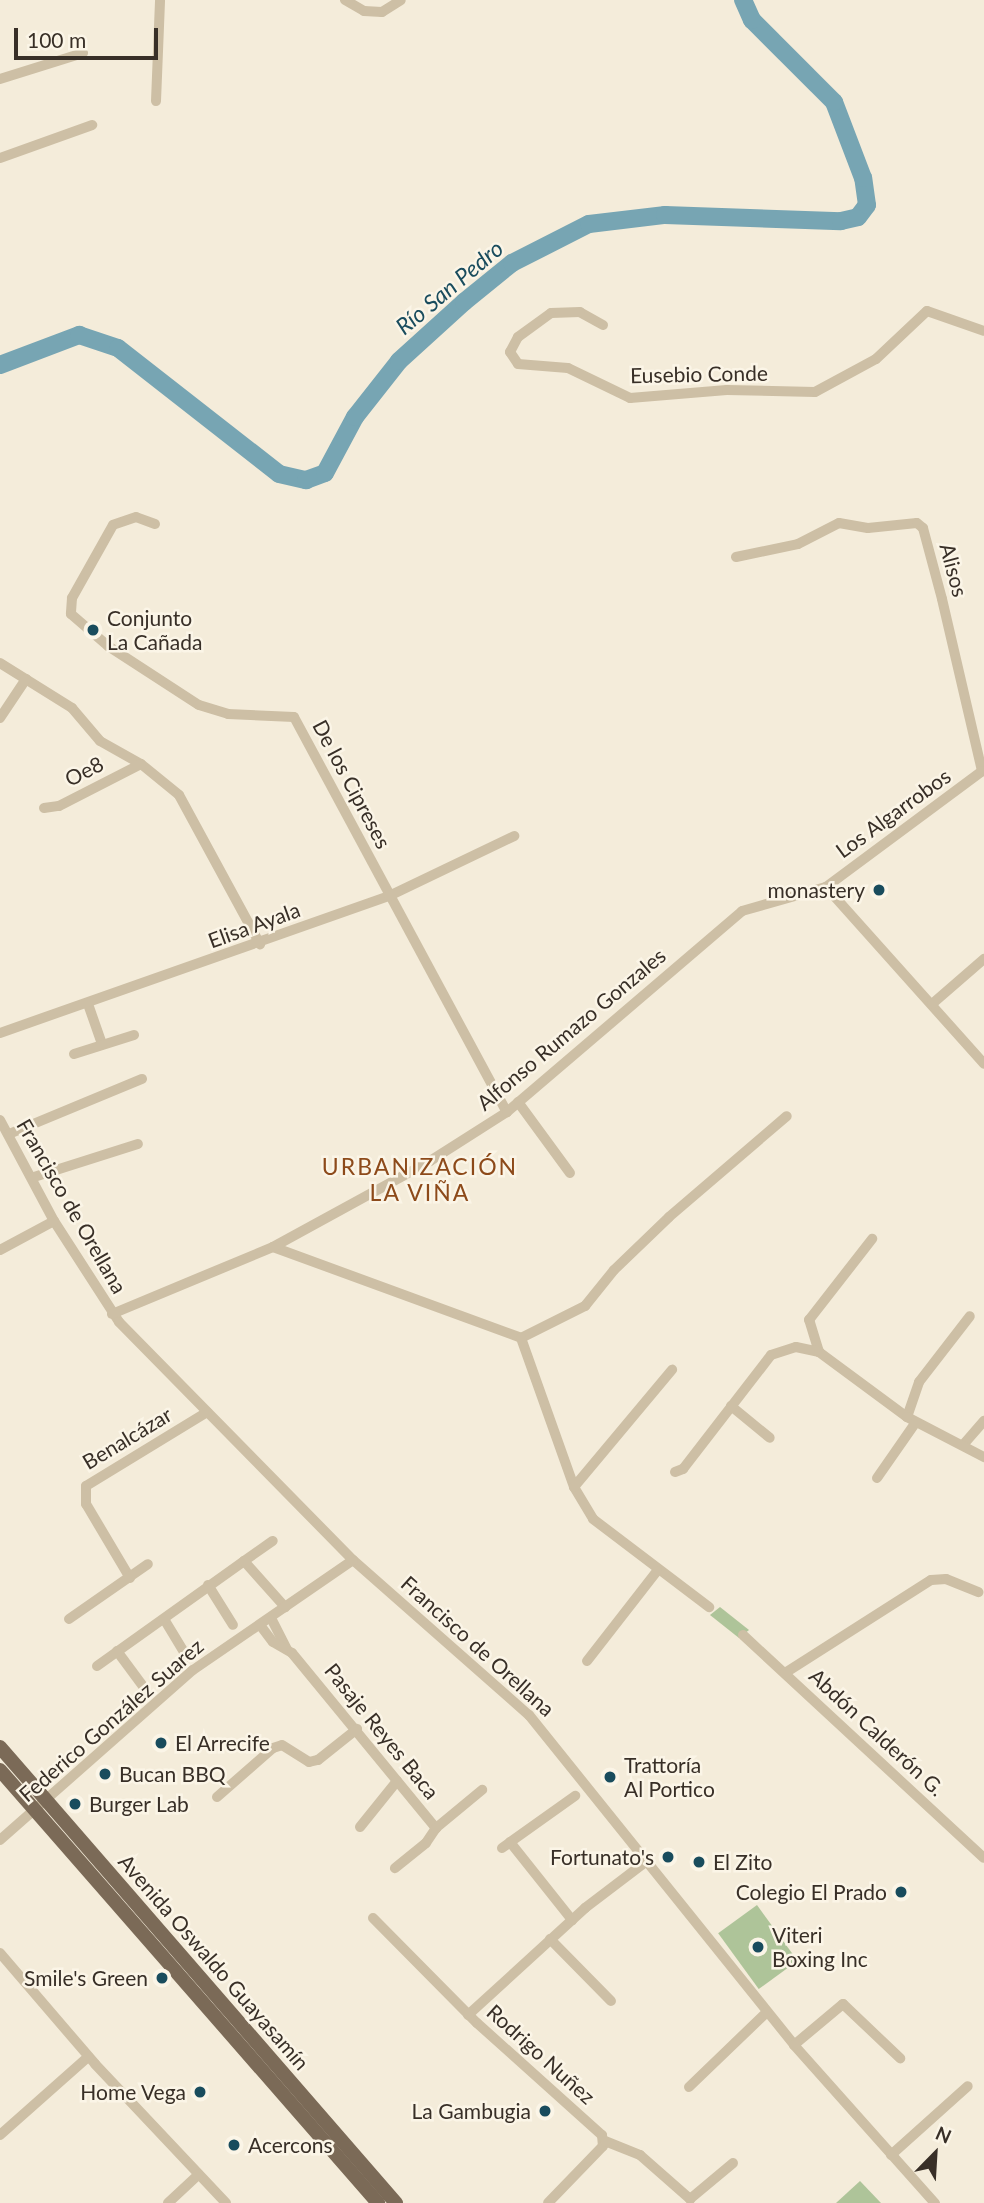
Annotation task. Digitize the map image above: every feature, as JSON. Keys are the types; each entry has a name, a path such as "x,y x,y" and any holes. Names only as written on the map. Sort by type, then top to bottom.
{"main road":[{"name":"Avenida Oswaldo Guayasamín","path":"0,1747 40,1805 378,2203"},
{"name":"Avenida Oswaldo Guayasamín","path":"0,1770 40,1805 396,2203"}],"street":[{"path":"156,102 160,0"},
{"path":"345,0 363,11 382,12 401,0"},
{"path":"0,79 83,53"},
{"path":"0,158 92,125"},
{"name":"Eusebio Conde","path":"603,325 580,312 551,313 518,337 510,352 518,364 568,368 629,398 727,390 815,392 876,359 927,311 984,331"},
{"name":"De los Cipreses","path":"155,524 136,517 113,525 72,598 71,614 108,646 199,705 228,714 293,717 507,1112"},
{"name":"Alisos","path":"736,557 798,544 839,523 868,528 917,523 923,528 983,772"},
{"path":"0,663 72,708 100,741 141,764 179,795 260,944"},
{"path":"0,718 26,679"},
{"name":"Oe8","path":"44,808 58,806 141,764"},
{"name":"Los Algarrobos","path":"826,887 983,772"},
{"name":"Elisa Ayala","path":"0,1033 260,944 389,895 514,836"},
{"path":"826,887 984,1064"},
{"name":"Alfonso Rumazo Gonzales","path":"112,1314 273,1247 430,1161 507,1112 742,911 826,887"},
{"path":"932,1004 984,959"},
{"path":"88,1004 102,1044"},
{"path":"74,1054 134,1035"},
{"path":"9,1134 142,1079"},
{"path":"518,1102 570,1174"},
{"path":"273,1247 521,1338 585,1306 614,1270 669,1217 787,1116"},
{"name":"Francisco de Orellana","path":"0,1120 34,1177 54,1221 112,1314 353,1560 529,1715 794,2045 935,2203"},
{"path":"34,1177 138,1143"},
{"path":"0,1250 54,1221"},
{"path":"819,1352 809,1320 872,1239"},
{"path":"877,1478 912,1420 919,1382 970,1316"},
{"path":"521,1338 575,1487 593,1518 657,1571 709,1606"},
{"path":"675,1472 683,1469 771,1355 783,1348 819,1352 912,1420 984,1457"},
{"path":"575,1487 672,1370"},
{"path":"731,1406 770,1438"},
{"name":"Benalcázar","path":"130,1578 86,1504 86,1486 207,1412"},
{"path":"963,1445 984,1421"},
{"path":"97,1666 273,1541"},
{"name":"Federico González Suarez","path":"0,1840 193,1670 353,1560"},
{"path":"244,1561 285,1607"},
{"path":"69,1619 148,1564"},
{"path":"587,1661 657,1571"},
{"path":"785,1674 931,1580 946,1579 978,1592"},
{"path":"208,1585 233,1625"},
{"name":"Pasaje Reyes Baca","path":"271,1618 287,1648 436,1828 426,1843 395,1868"},
{"path":"163,1619 187,1657"},
{"name":"Pasaje Reyes Baca","path":"260,1625 270,1639 287,1648"},
{"name":"Abdón Calderón G.","path":"743,1635 984,1857"},
{"path":"117,1651 145,1689"},
{"path":"217,1797 273,1748 282,1745 309,1762 318,1760 357,1730"},
{"path":"360,1827 397,1781"},
{"path":"436,1828 482,1790"},
{"path":"572,1920 506,1845 575,1796"},
{"name":"Rodrigo Nuñez","path":"605,2141 468,2015 572,1920 647,1861"},
{"path":"373,1918 468,2015"},
{"path":"550,1939 611,2001"},
{"path":"0,1954 88,2057 226,2203"},
{"path":"794,2045 843,2004 900,2059"},
{"path":"689,2087 767,2012"},
{"path":"0,2135 88,2057"},
{"path":"891,2155 968,2086"},
{"path":"548,2203 605,2141 640,2155 690,2199 733,2163"},
{"path":"168,2203 200,2174"}],"green space":[{"path":"720,1607 749,1630 739,1638 710,1615"},
{"name":"Viteri Boxing Inc","path":"757,1905 798,1961 759,1989 718,1933"},
{"path":"860,2181 881,2203 836,2203"}],"waterway":[{"name":"Río San Pedro","path":"0,365 79,335 118,348 279,474 306,480 325,473 355,417 399,361 464,302 512,263 589,224 665,215 841,221 858,217 867,205 863,178 834,102 752,20 743,0"}],"place":[{"name":"Conjunto La Cañada","path":"93,630"},
{"name":"monastery","path":"879,890"},
{"name":"El Arrecife","path":"161,1743"},
{"name":"Bucan BBQ","path":"105,1774"},
{"name":"Trattoría Al Portico","path":"610,1777"},
{"name":"Burger Lab","path":"75,1804"},
{"name":"Fortunato's","path":"668,1857"},
{"name":"El Zito","path":"699,1862"},
{"name":"Colegio El Prado","path":"901,1892"},
{"name":"Viteri Boxing Inc","path":"758,1947"},
{"name":"Smile's Green","path":"162,1978"},
{"name":"Home Vega","path":"200,2092"},
{"name":"La Gambugia","path":"545,2111"},
{"name":"Acercons","path":"234,2145"}],"district":[{"name":"URBANIZACIÓN LA VIÑA","path":"420,1179"}]}
